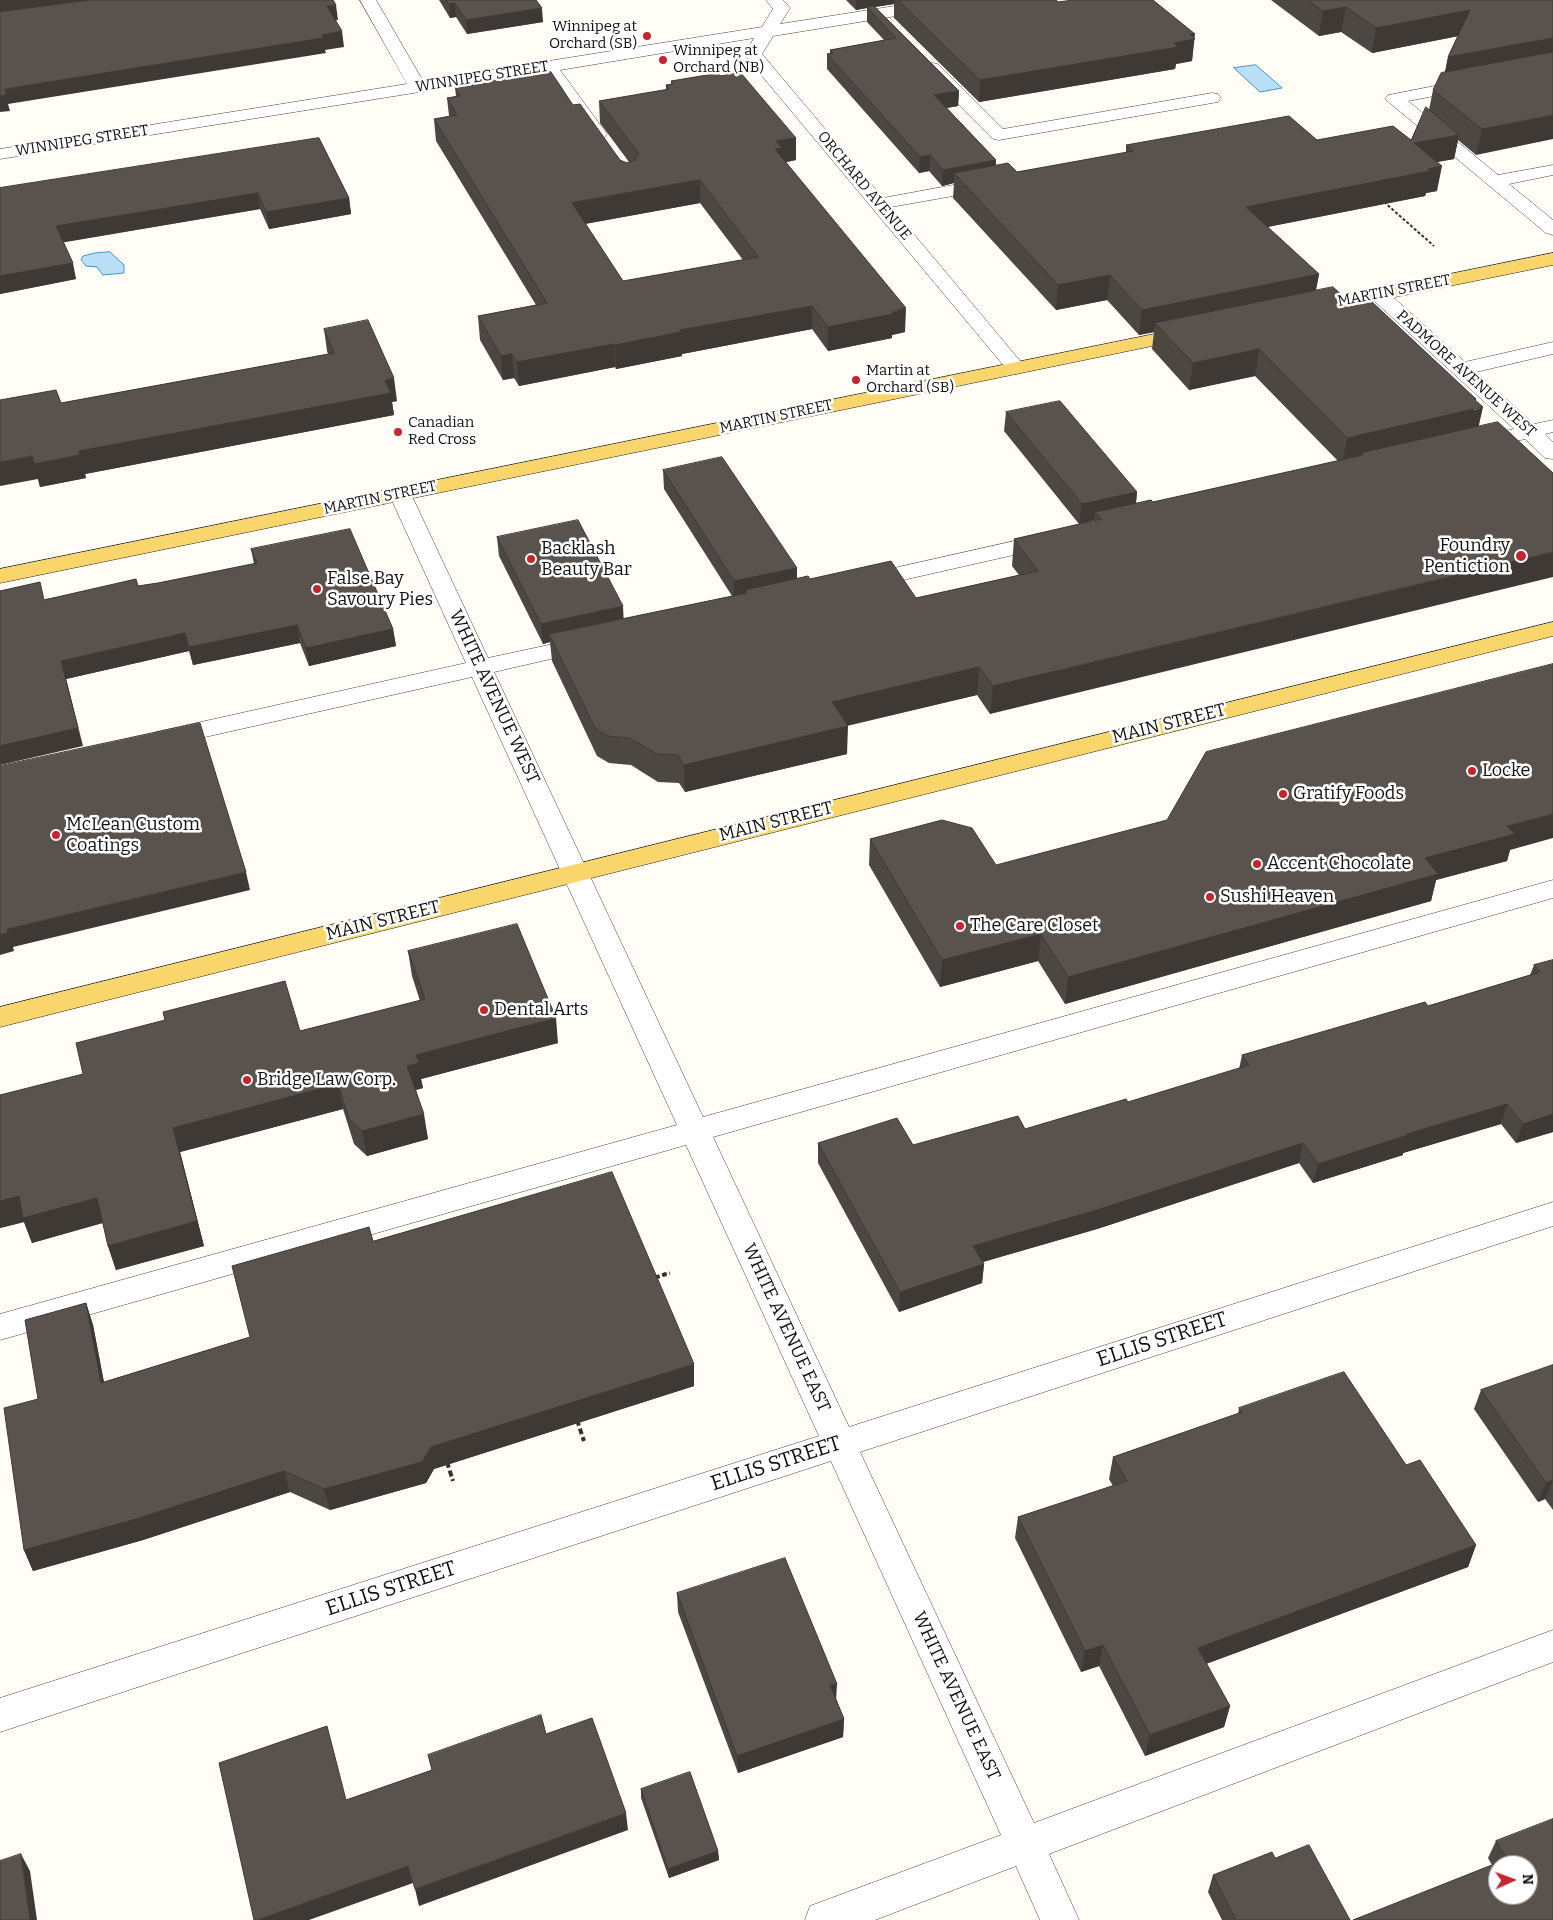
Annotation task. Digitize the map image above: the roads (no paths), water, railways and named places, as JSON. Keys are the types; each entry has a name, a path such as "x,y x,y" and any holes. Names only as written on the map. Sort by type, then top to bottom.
{"main road":[{"name":"MARTIN STREET","path":"1290,312 1553,259"},
{"name":"MARTIN STREET","path":"0,576 1212,328"},
{"name":"MAIN STREET","path":"0,1017 1553,629"}],"street":[{"path":"368,0 418,87"},
{"name":"ORCHARD AVENUE","path":"774,0 782,8 753,54 1016,368"},
{"name":"WINNIPEG STREET","path":"0,154 964,0"},
{"path":"878,14 891,27"},
{"path":"918,54 999,135 1212,98"},
{"path":"549,66 606,146"},
{"path":"1489,81 1394,99 1553,229"},
{"path":"1494,181 1553,170"},
{"path":"879,204 1012,180"},
{"name":"PADMORE AVENUE WEST","path":"1378,294 1553,453"},
{"path":"1461,369 1553,348"},
{"path":"1452,449 1553,426"},
{"name":"WHITE AVENUE WEST","path":"400,494 576,872"},
{"path":"839,587 1074,534"},
{"path":"144,743 606,639"},
{"name":"WHITE AVENUE EAST","path":"576,872 1060,1920"},
{"path":"0,1327 1553,889"},
{"name":"ELLIS STREET","path":"0,1715 1553,1214"},
{"path":"824,1920 1553,1646"}],"water":[{"path":"1256,65 1282,88 1260,92 1234,68"},
{"path":"110,252 124,265 124,273 103,275 97,267 86,266 81,260 83,256"}],"place":[{"name":"Winnipeg at Orchard (SB)","path":"647,36"},
{"name":"Winnipeg at Orchard (NB)","path":"663,60"},
{"name":"Martin at Orchard (SB)","path":"856,380"},
{"name":"Canadian Red Cross","path":"398,432"},
{"name":"Foundry Pentiction","path":"1521,556"},
{"name":"Backlash Beauty Bar","path":"531,559"},
{"name":"False Bay Savoury Pies","path":"317,589"},
{"name":"Locke","path":"1472,771"},
{"name":"Gratify Foods","path":"1283,794"},
{"name":"McLean Custom Coatings","path":"56,835"},
{"name":"Accent Chocolate","path":"1257,864"},
{"name":"Sushi Heaven","path":"1210,897"},
{"name":"The Care Closet","path":"960,926"},
{"name":"Dental Arts","path":"484,1010"},
{"name":"Bridge Law Corp.","path":"247,1080"}]}
